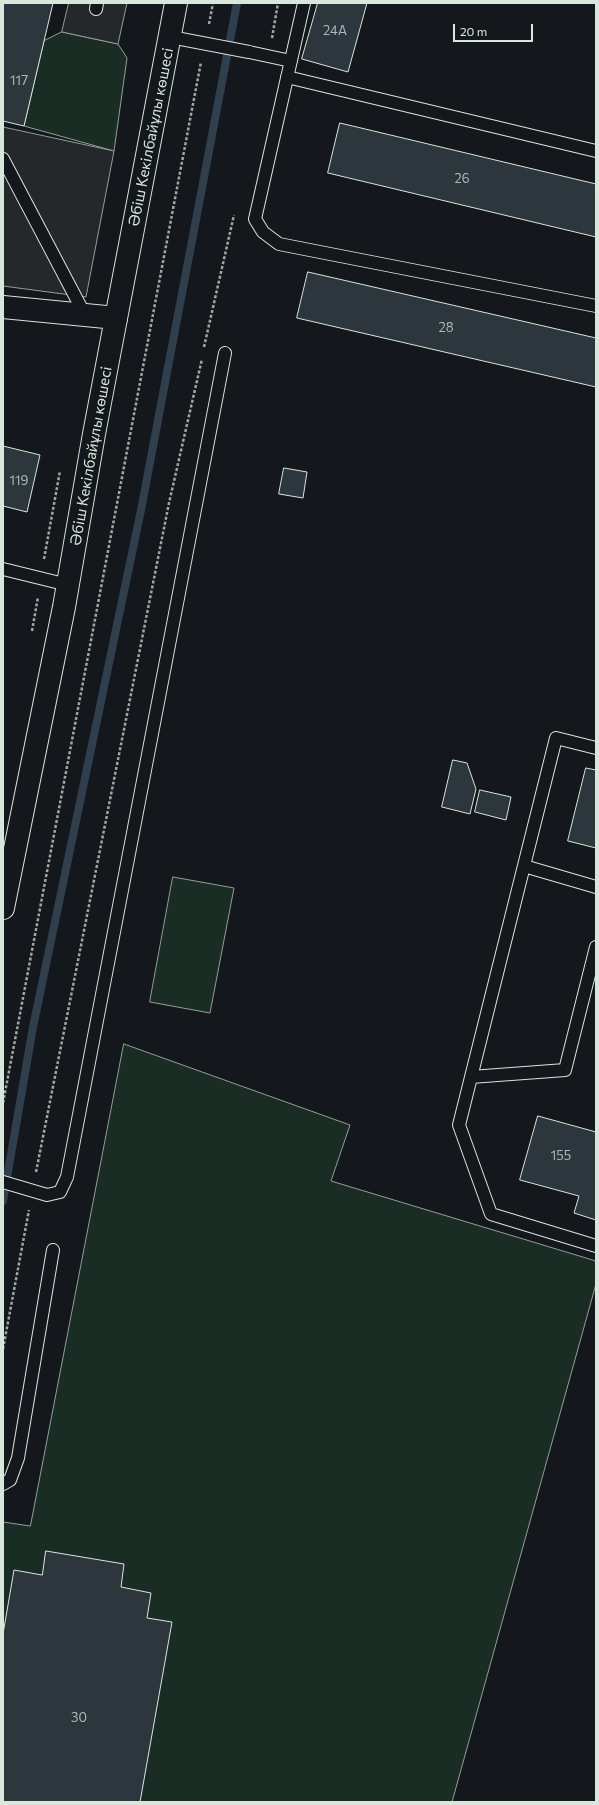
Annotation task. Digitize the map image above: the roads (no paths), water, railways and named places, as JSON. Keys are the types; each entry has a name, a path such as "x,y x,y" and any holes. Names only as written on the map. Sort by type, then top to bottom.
{"street":[{"name":"Әбіш Кекілбайұлы көшесі","path":"3,908 6,879 68,585 116,318 175,38 176,3"},
{"path":"3,307 116,318"}],"lane":[{"path":"304,3 256,219 263,232 280,244 596,306"},
{"path":"175,38 291,61"},
{"path":"287,77 596,151"},
{"path":"3,158 84,315"},
{"path":"3,1182 46,1195 60,1192 67,1177 225,353"},
{"path":"3,569 68,585"},
{"path":"596,748 556,738 459,1125 491,1214 596,1246"},
{"path":"524,866 596,887"},
{"path":"471,1077 565,1070 596,947"},
{"path":"3,1484 10,1480 18,1458 53,1250"}],"waterway":[{"path":"3,1201 33,1027 141,510 237,3"}]}
